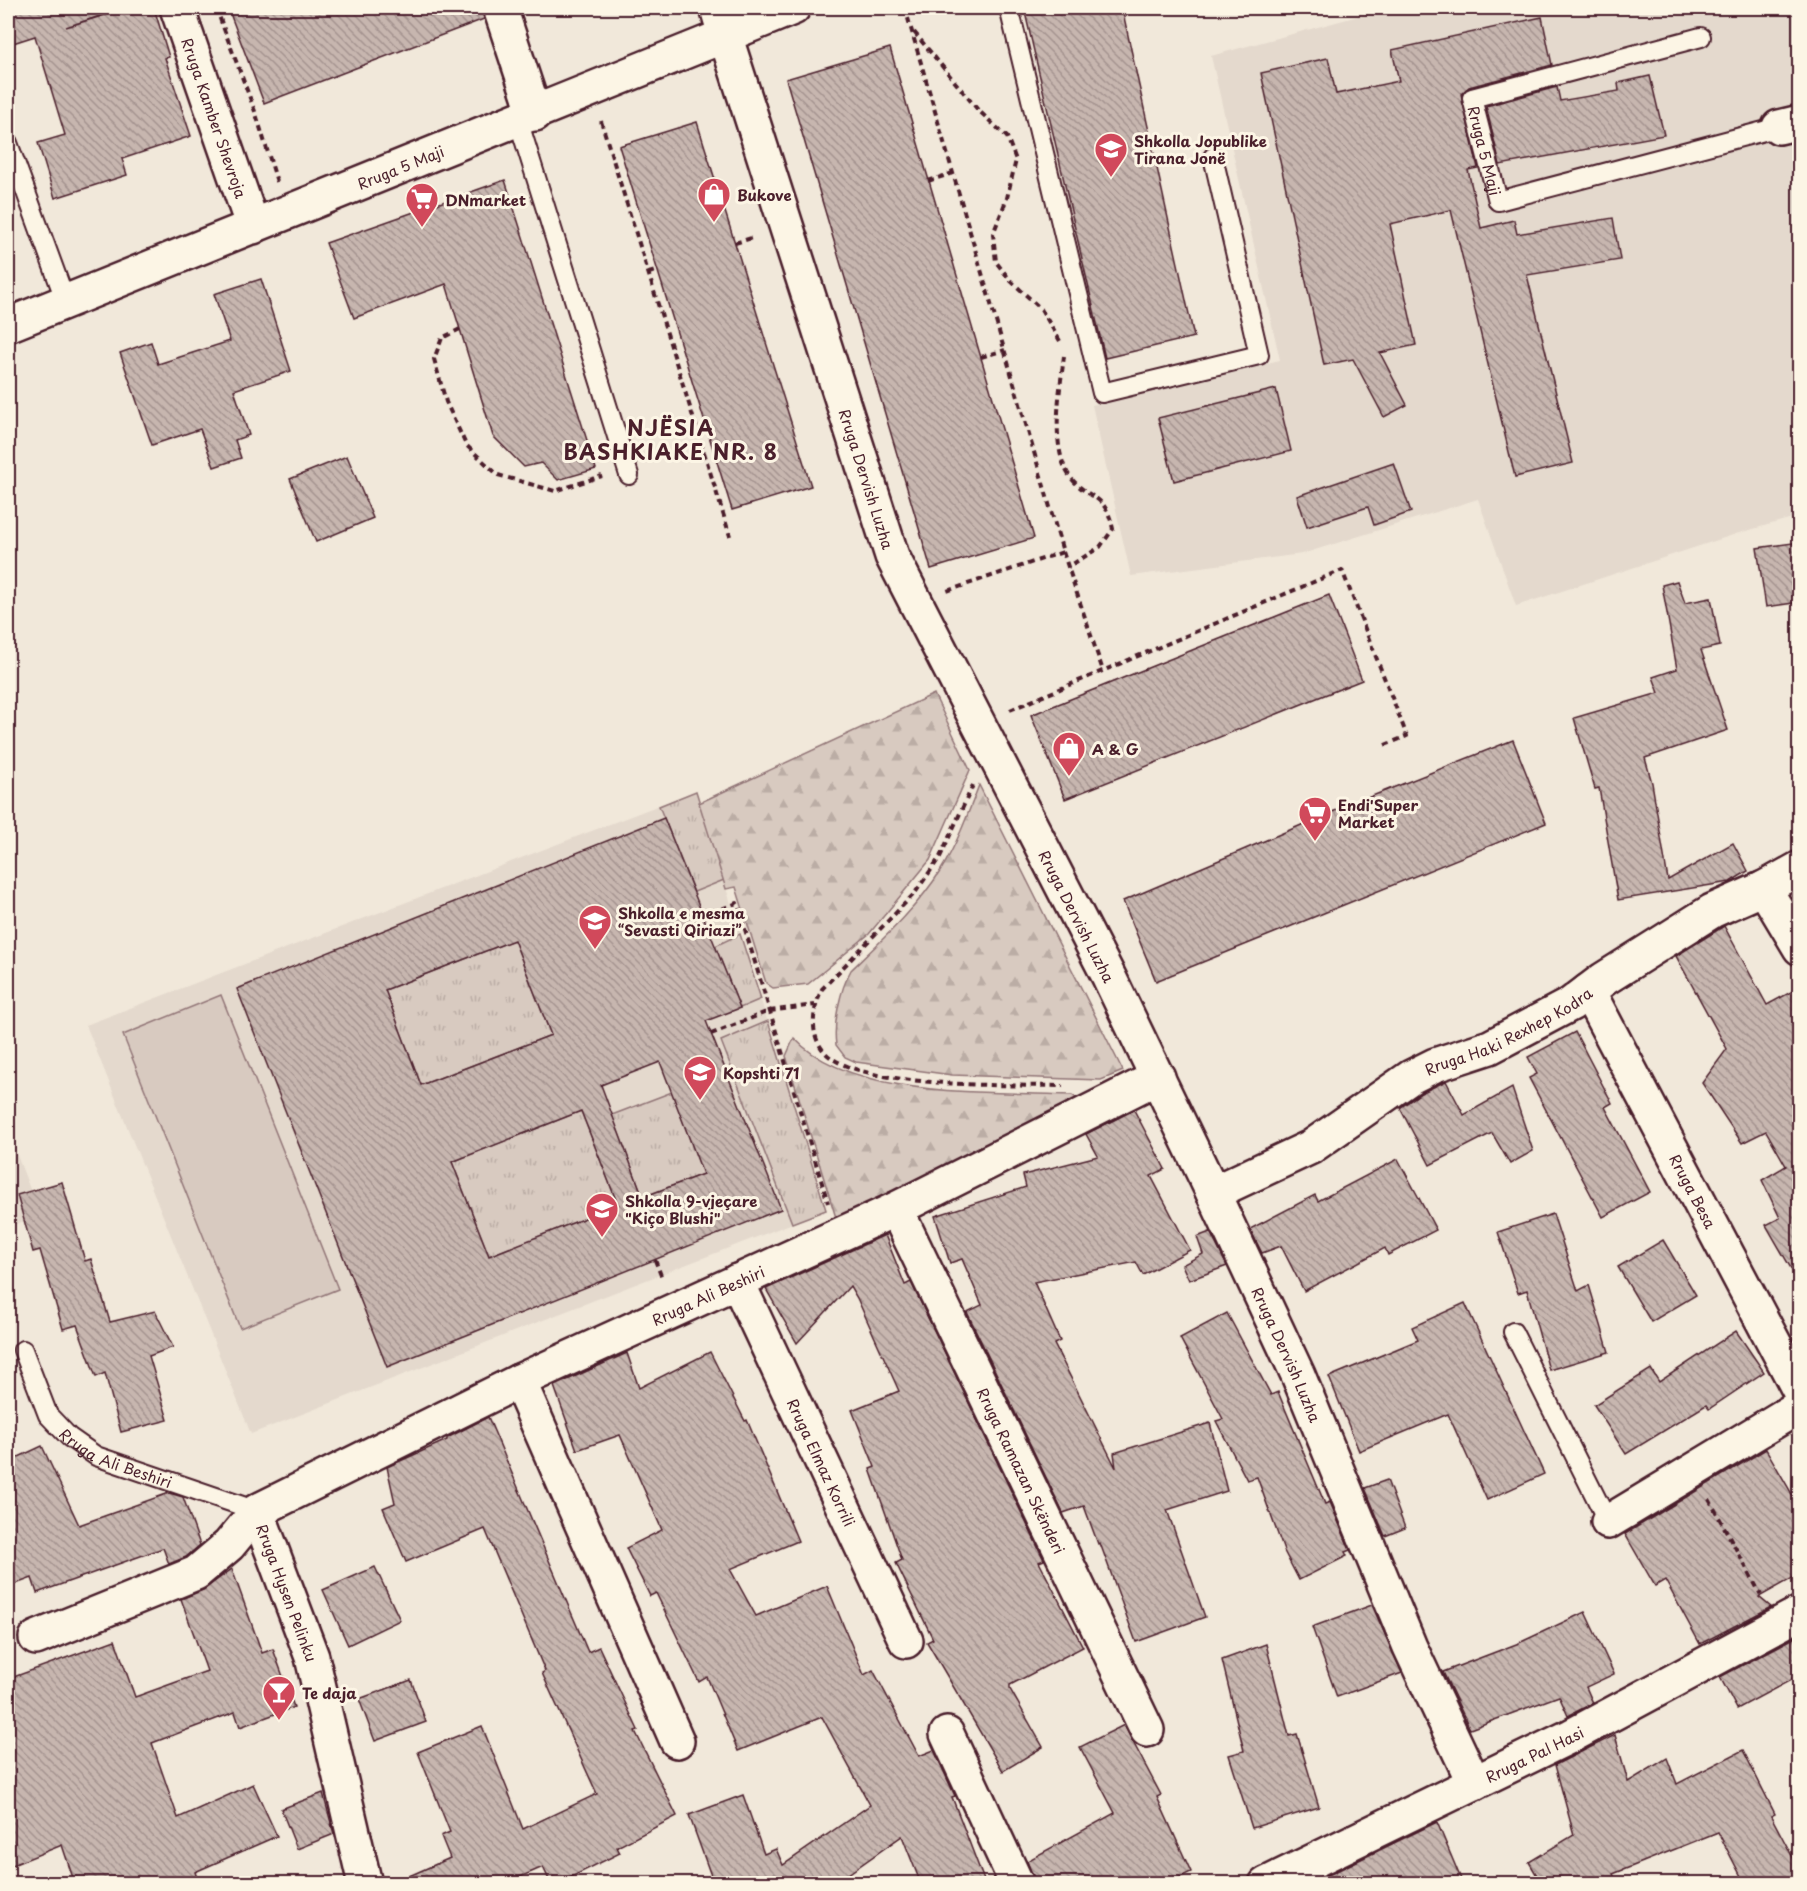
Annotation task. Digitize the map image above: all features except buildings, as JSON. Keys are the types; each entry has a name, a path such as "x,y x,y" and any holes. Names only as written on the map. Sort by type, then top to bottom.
{"street":[{"name":"Rruga Kamber Shevroja","path":"177,8 253,227"},
{"path":"500,8 526,117"},
{"name":"Rruga 5 Maji","path":"8,325 591,91 721,21 793,8"},
{"name":"Rruga Dervish Luzha","path":"721,21 892,556 1158,1077 1298,1375 1410,1647 1474,1783"},
{"name":"Rruga Haki Rexhep Kodra","path":"1213,1193 1311,1147 1411,1077 1444,1062 1490,1047 1571,1004 1712,912 1800,868"},
{"path":"1764,888 1800,948"},
{"name":"Rruga Besa","path":"1588,991 1800,1392"},
{"name":"Rruga Ali Beshiri","path":"36,1638 196,1573 229,1545 258,1511 519,1381 896,1209 1158,1077"},
{"name":"Rruga Ramazan Skënderi","path":"896,1209 1148,1730"},
{"name":"Rruga Elmaz Korrili","path":"737,1281 906,1641"},
{"path":"519,1381 676,1741"},
{"path":"1608,1522 1800,1406"},
{"name":"Rruga Hysen Pelinku","path":"258,1511 312,1658 364,1884"},
{"name":"Rruga Pal Hasi","path":"1266,1884 1571,1736 1789,1619"},
{"path":"947,1734 1017,1884"}],"lane":[{"path":"1009,8 1102,393 1259,355 1213,157"},
{"name":"Rruga 5 Maji","path":"1701,37 1472,98 1498,201 1789,124"},
{"path":"526,117 627,471"},
{"path":"8,143 66,302"},
{"path":"1513,1332 1608,1522"},
{"name":"Rruga Ali Beshiri","path":"23,1350 48,1415 69,1437 96,1456 258,1511"}],"path":[{"path":"216,8 256,114 286,214"},
{"path":"905,8 1063,552 1103,671"},
{"path":"911,29 978,110 1007,137 1016,160 1007,198 993,234 996,262 1011,281 1041,309 1061,343"},
{"path":"591,91 730,536"},
{"path":"928,181 953,173"},
{"path":"649,273 658,270"},
{"path":"460,329 442,338 434,359 446,402 466,445 498,475 555,491 627,471"},
{"path":"981,357 1005,351"},
{"path":"1065,352 1059,399 1062,464 1072,479 1108,508 1113,529 1100,547 1068,567"},
{"path":"916,602 1063,552"},
{"path":"1109,1101 1075,1086 925,1080 869,1072 831,1058 818,1042 813,1026 815,1005 822,989 915,893 940,858 984,734 1103,671 1342,570 1407,736 1384,745"},
{"path":"703,916 736,903 838,1235"},
{"path":"711,1034 769,1011 815,1005"},
{"path":"655,1260 661,1274"},
{"path":"1705,1493 1789,1619"}],"shaded area":[{"path":"1360,8 1799,8 1799,516 1739,533 1516,606 1478,499 1302,554 1131,576 1092,405 1280,360 1211,56 1362,15"},
{"path":"696,791 826,1210 251,1434 86,1025"},
{"path":"8,1132 40,1215 8,1227"}],"green space":[{"path":"934,694 970,770 930,860 869,934 808,984 773,988 766,983 736,887 726,889 699,803"},
{"path":"979,785 1123,1071 1101,1080 952,1075 856,1062 845,1057 836,1045 838,1007 851,970 899,923 932,884 962,829"},
{"path":"696,791 724,880 694,892 659,806"},
{"path":"740,934 761,999 740,1008 715,946"},
{"path":"514,940 551,1035 421,1085 385,990"},
{"path":"221,995 338,1289 240,1328 123,1035"},
{"path":"768,1021 826,1210 792,1223 721,1041"},
{"path":"794,1038 819,1058 851,1072 886,1082 964,1092 1072,1095 1085,1103 837,1221 786,1056"},
{"path":"672,1092 703,1174 643,1197 612,1115"},
{"path":"581,1111 618,1205 489,1256 452,1162"}],"place":[{"name":"Shkolla Jopublike Tirana Jonë","path":"1111,178"},
{"name":"Bukove","path":"714,223"},
{"name":"DNmarket","path":"422,228"},
{"name":"A & G","path":"1069,777"},
{"name":"Endi'Super Market","path":"1315,842"},
{"name":"Shkolla e mesma “Sevasti Qiriazi”","path":"595,950"},
{"name":"Kopshti 71","path":"700,1101"},
{"name":"Shkolla 9-vjeçare \"Kiço Blushi\"","path":"602,1238"},
{"name":"Te daja","path":"279,1721"}],"district":[{"name":"NJËSIA BASHKIAKE NR. 8","path":"671,439"}]}
